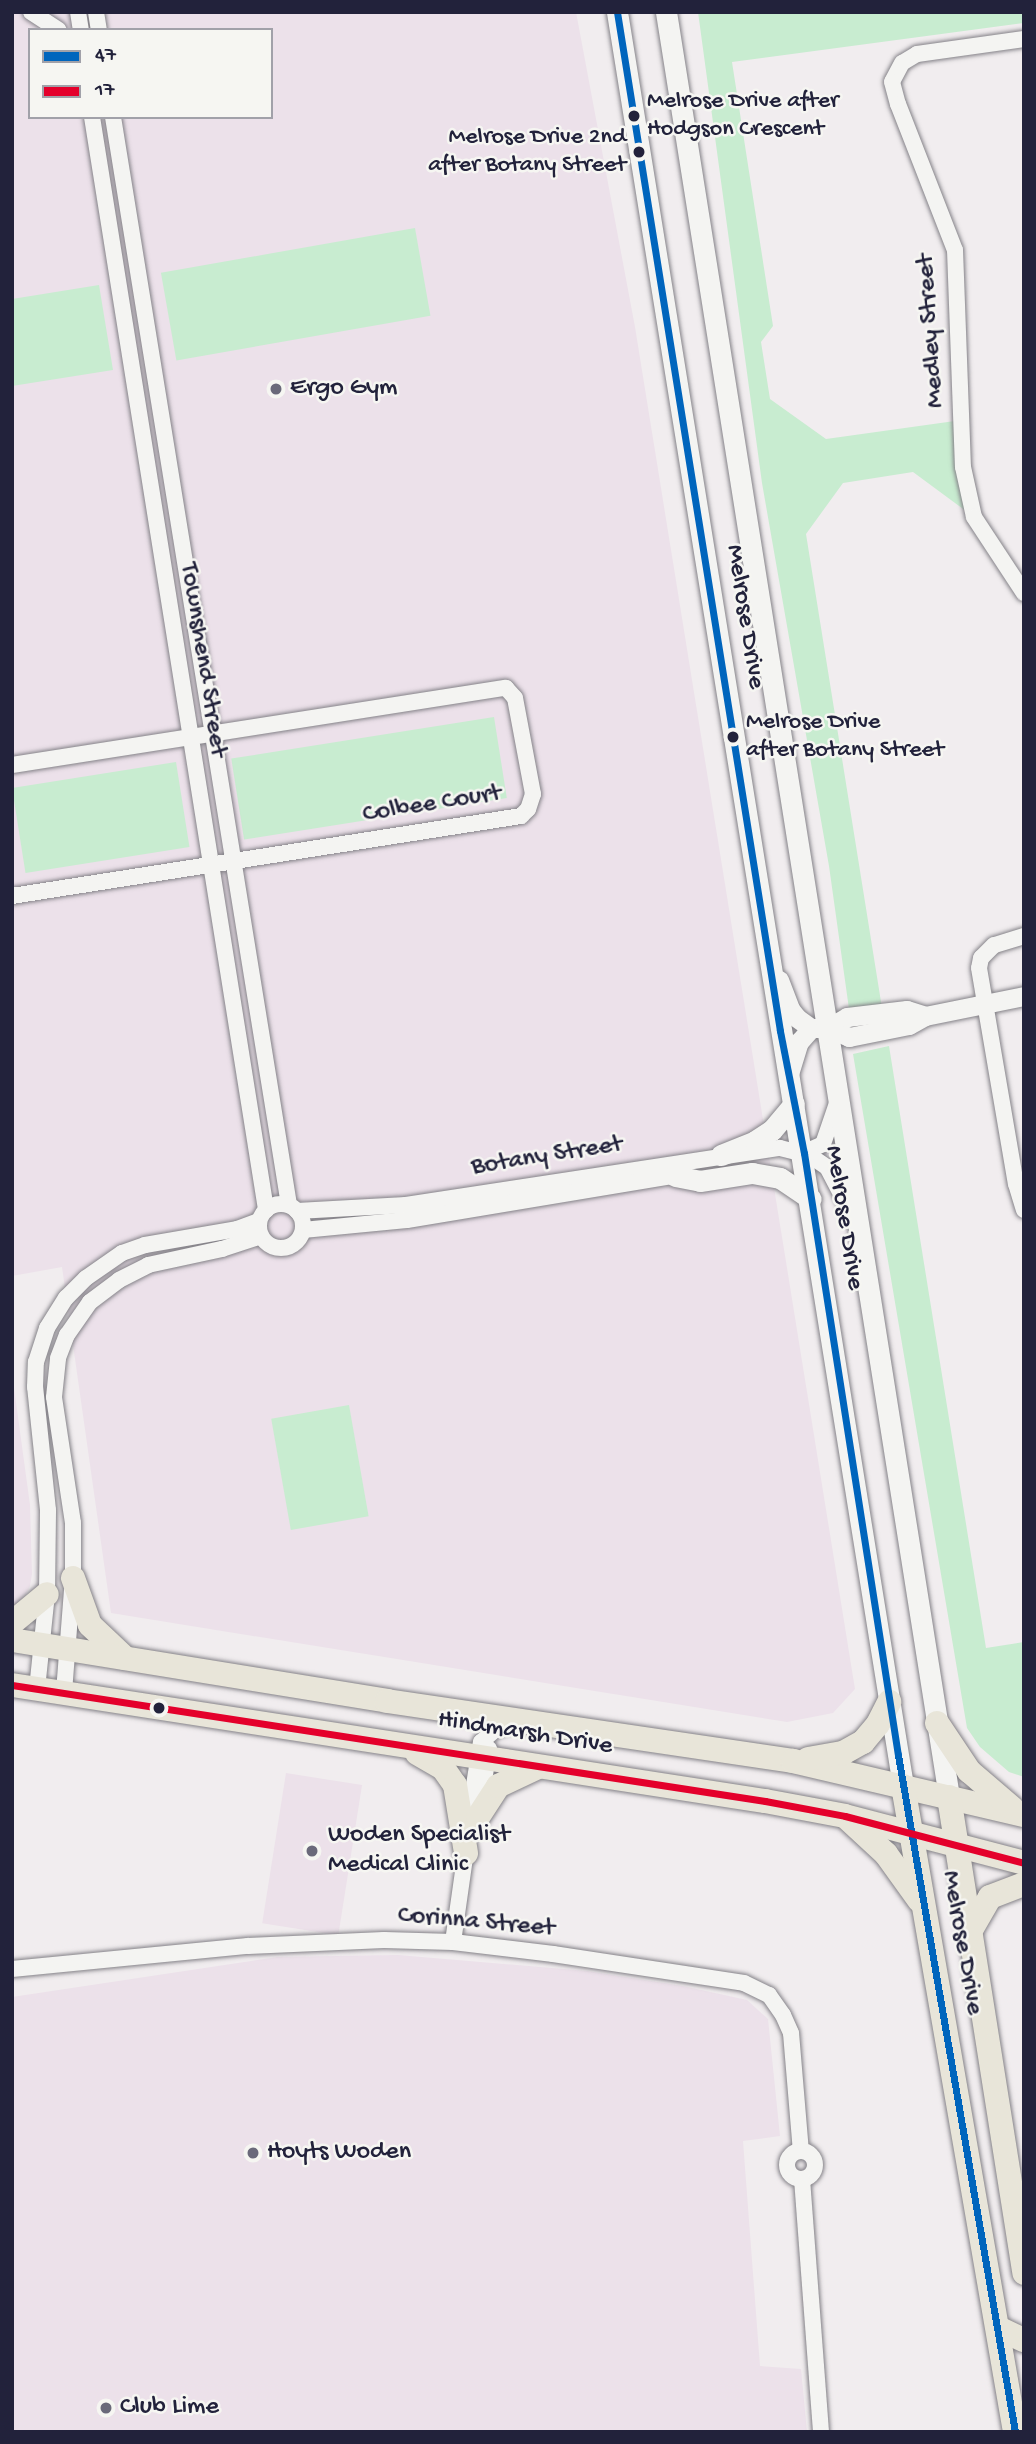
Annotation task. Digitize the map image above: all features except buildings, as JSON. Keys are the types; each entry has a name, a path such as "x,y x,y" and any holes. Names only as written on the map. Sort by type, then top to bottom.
{"main road":[{"name":"Melrose Drive","path":"617,12 788,1075 804,1153 889,1702 1015,2432"},
{"name":"Melrose Drive","path":"666,12 819,1028 839,1094 1024,2273"},
{"path":"721,1155 755,1141 772,1130 794,1104"},
{"path":"675,1176 700,1181 752,1173 779,1178 811,1199"},
{"path":"73,1578 90,1625 125,1658"},
{"path":"12,1623 47,1594"},
{"name":"Hindmarsh Drive","path":"12,1640 468,1713 793,1761 1020,1814"},
{"name":"Hindmarsh Drive","path":"24,1687 404,1745 484,1750 538,1766 845,1816 1024,1863"},
{"path":"793,1761 844,1753 863,1742 878,1724 889,1702"},
{"path":"937,1723 969,1771 1020,1814"},
{"path":"404,1745 443,1769 455,1785 466,1853"},
{"path":"478,1817 498,1786 538,1766"},
{"path":"845,1816 886,1854 924,1907"},
{"path":"971,1930 990,1897 1024,1884"},
{"path":"998,2328 1024,2340"},
{"path":"996,2432 1009,2394 1009,2370 1024,2351"}],"street":[{"path":"31,12 56,28"},
{"name":"Medley Street","path":"1024,39 917,54 897,68 892,82 898,104 955,250 963,467 974,517 1024,593"},
{"name":"Townshend Street","path":"92,119 210,865 262,1222"},
{"name":"Townshend Street","path":"113,119 233,861 293,1208"},
{"name":"Colbee Court","path":"12,765 506,688 515,698 533,794 532,803 521,816 12,896"},
{"path":"1024,936 994,945 981,958 985,1002 1016,1184 1024,1209"},
{"path":"770,964 790,1009 819,1028"},
{"path":"788,1075 799,1042 819,1028 847,1017 908,1010 925,1016 1024,996"},
{"path":"804,1153 823,1144 827,1138 839,1094"},
{"name":"Botany Street","path":"293,1208 406,1205 780,1148 814,1157 832,1173 859,1229"},
{"name":"Botany Street","path":"303,1230 407,1220 804,1153"},
{"path":"64,1692 73,1578 73,1524 54,1397 58,1358 67,1335 90,1302 119,1280 148,1265 222,1249 262,1222 276,1205 293,1208 303,1230 296,1242 284,1248 271,1245 262,1222"},
{"path":"24,1687 41,1644 47,1594 48,1510 35,1387 36,1362 52,1318 86,1278 122,1253 145,1245 262,1222"},
{"path":"466,1853 478,1817 484,1750 482,1726 468,1713"},
{"path":"453,1942 484,1750 508,1725 524,1721"},
{"name":"Corinna Street","path":"12,1969 248,1947 384,1940 453,1942 744,1983 761,1991 777,2005 791,2033 801,2151 793,2154 787,2165 793,2177 802,2179 821,2432"}],"shaded area":[{"path":"12,12 576,12 635,327 855,1689 833,1713 787,1722 111,1613 62,1267 12,1276"},
{"path":"12,1373 30,1505 32,1574 30,1586 21,1604 12,1608"},
{"name":"Woden Specialist Medical Clinic","path":"286,1773 362,1785 338,1935 262,1923"},
{"path":"398,1955 587,1971 683,1986 747,2000 768,2019 780,2136 743,2141 760,2366 801,2369 807,2432 12,2432 12,1997 277,1957"}],"green space":[{"path":"698,12 1024,12 1024,23 732,62 773,326 761,342 770,399 826,439 962,420 974,517 913,472 843,483 806,534 882,1008 849,1009 829,866 762,483"},
{"path":"415,228 430,316 176,360 161,273"},
{"path":"99,285 113,370 12,386 12,299"},
{"path":"494,717 507,798 244,840 231,759"},
{"path":"176,762 189,847 25,873 12,788"},
{"path":"889,1046 986,1648 1024,1642 1024,1777 1009,1772 980,1747 967,1728 853,1054"},
{"path":"349,1405 369,1516 291,1530 271,1419"}],"transit line":[{"name":"47","path":"617,12 780,1031 804,1153 898,1755 1015,2432"},
{"name":"17","path":"12,1685 765,1801 845,1816 1024,1863"}],"place":[{"name":"Melrose Drive after Hodgson Crescent","path":"634,116"},
{"name":"Melrose Drive 2nd after Botany Street","path":"639,152"},
{"name":"Ergo Gym","path":"276,389"},
{"name":"Melrose Drive after Botany Street","path":"733,737"},
{"name":"Woden Specialist Medical Clinic","path":"312,1851"},
{"name":"Hoyts Woden","path":"253,2153"},
{"name":"Club Lime","path":"106,2408"}]}
